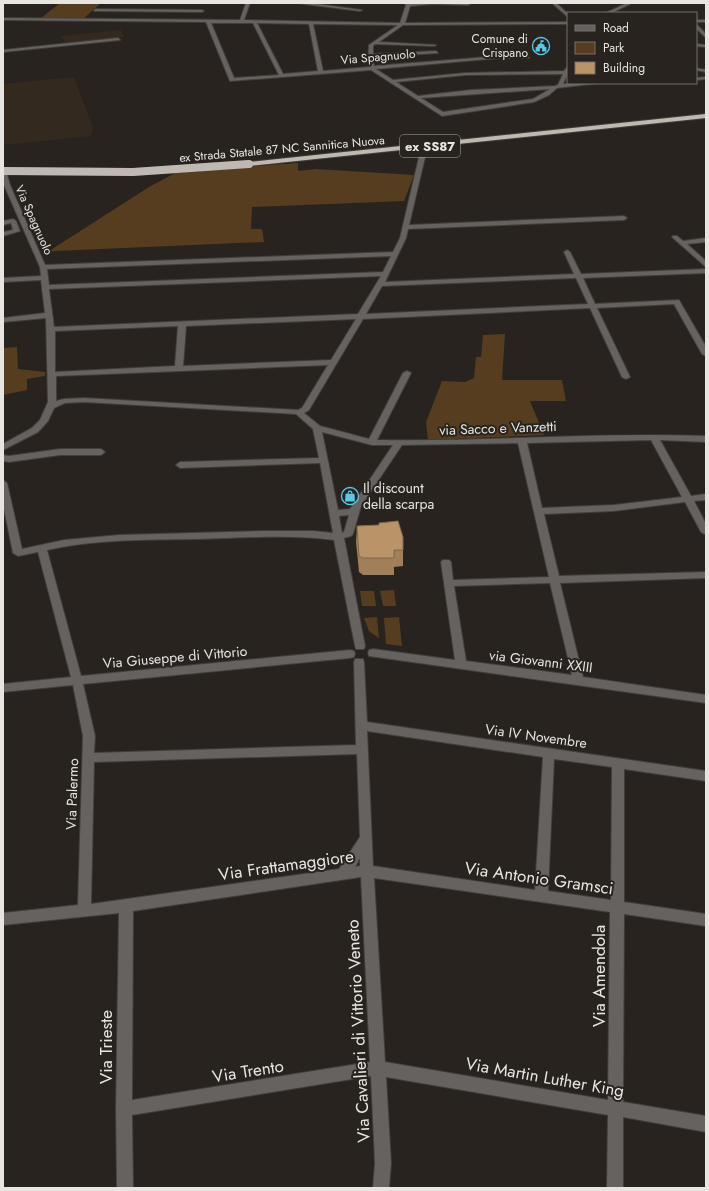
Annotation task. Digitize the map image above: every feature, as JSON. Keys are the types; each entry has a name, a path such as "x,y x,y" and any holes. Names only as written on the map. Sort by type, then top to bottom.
{"highway":[{"name":"ex Strada Statale 87 NC Sannitica Nuova","path":"3,171 133,172 249,164 706,116"}],"street":[{"path":"242,21 248,3"},
{"path":"298,3 360,10"},
{"path":"333,7 343,3 366,14"},
{"path":"554,3 567,15"},
{"path":"610,12 628,3"},
{"path":"393,81 465,74 567,69 558,87 534,100 442,114 419,97 373,69 370,64 370,48 372,43 402,24 407,4 468,4"},
{"path":"95,10 203,9 197,21"},
{"path":"371,18 377,22"},
{"path":"3,20 377,22 402,24 567,23"},
{"name":"Via Spagnuolo","path":"208,21 232,80 500,57 526,57"},
{"path":"254,22 282,76"},
{"path":"311,22 321,73"},
{"path":"697,26 706,37"},
{"path":"3,51 118,39"},
{"path":"372,43 434,45"},
{"path":"370,56 436,52"},
{"path":"419,97 588,84"},
{"path":"6,446 35,430 44,421 52,406 71,400 298,412 305,410 380,284 403,238 423,153"},
{"name":"Via Spagnuolo","path":"3,171 7,185 43,267 51,329 52,406"},
{"path":"405,227 624,218"},
{"path":"3,223 13,222 17,231 3,234"},
{"path":"675,237 706,265"},
{"path":"681,243 706,240"},
{"path":"567,252 594,306 626,377"},
{"path":"43,267 395,254"},
{"path":"380,284 706,271"},
{"path":"46,287 385,274"},
{"path":"3,280 45,278"},
{"path":"51,329 676,302 706,354"},
{"path":"3,320 50,315"},
{"path":"178,368 182,324"},
{"path":"52,374 334,362"},
{"path":"372,442 407,373"},
{"name":"via Sacco e Vanzetti","path":"298,412 317,428 372,442 522,441 654,437 706,439"},
{"path":"317,428 360,646"},
{"path":"654,437 706,532"},
{"path":"522,441 578,680"},
{"path":"3,482 18,553 64,543 127,538 265,534 313,534 338,537 348,534 356,506 399,443"},
{"path":"3,458 67,452 101,452"},
{"path":"180,465 323,460"},
{"path":"538,511 614,508 706,497"},
{"path":"334,513 355,512"},
{"name":"Via Palermo","path":"42,548 77,680 89,736 84,910"},
{"path":"446,562 461,665"},
{"path":"449,583 492,583 554,579 706,575"},
{"path":"360,646 367,647 373,654 368,661 359,662 352,658 350,654 353,648 360,646"},
{"name":"Via Giuseppe di Vittorio","path":"3,688 350,654"},
{"name":"via Giovanni XXIII","path":"373,654 578,680 706,699"},
{"name":"Via Frattamaggiore","path":"3,919 126,906 367,871 359,662"},
{"name":"Via IV Novembre","path":"362,726 706,776"},
{"path":"88,758 363,748"},
{"path":"541,896 549,753"},
{"name":"Via Amendola","path":"615,1188 618,764"},
{"path":"343,875 359,851 366,837"},
{"name":"Via Antonio Gramsci","path":"367,871 706,920"},
{"name":"Via Cavalieri di Vittorio Veneto","path":"367,871 383,1163 381,1188"},
{"name":"Via Trieste","path":"125,1188 124,1109 126,906"},
{"name":"Via Martin Luther King","path":"378,1068 706,1124"},
{"name":"Via Trento","path":"124,1109 378,1068"}],"shaded area":[{"path":"121,30 124,37 66,43 61,36"},
{"path":"74,77 93,128 91,136 3,145 3,84"}],"green space":[{"path":"60,3 101,3 83,19 40,19"},
{"path":"298,163 298,171 316,169 414,175 404,201 252,207 251,229 262,229 264,242 55,251 46,253 149,187 177,172"},
{"path":"505,334 502,380 562,380 566,401 530,401 544,435 428,440 426,422 442,381 465,382 474,378 476,357 481,357 483,335"},
{"path":"17,347 18,369 45,372 45,376 27,379 27,390 3,395 3,348"},
{"path":"394,590 396,606 383,606 380,591"},
{"path":"360,591 374,591 376,606 362,606"},
{"path":"377,617 380,639 369,631 364,618"},
{"path":"399,617 402,646 386,644 384,618"}],"building":[{"path":"398,521 403,537 403,550 394,550 394,558 363,558 359,556 357,526 379,525 379,523"}],"place":[{"name":"Comune di Crispano","path":"541,46"},
{"name":"Il discount della scarpa","path":"350,496"}]}
